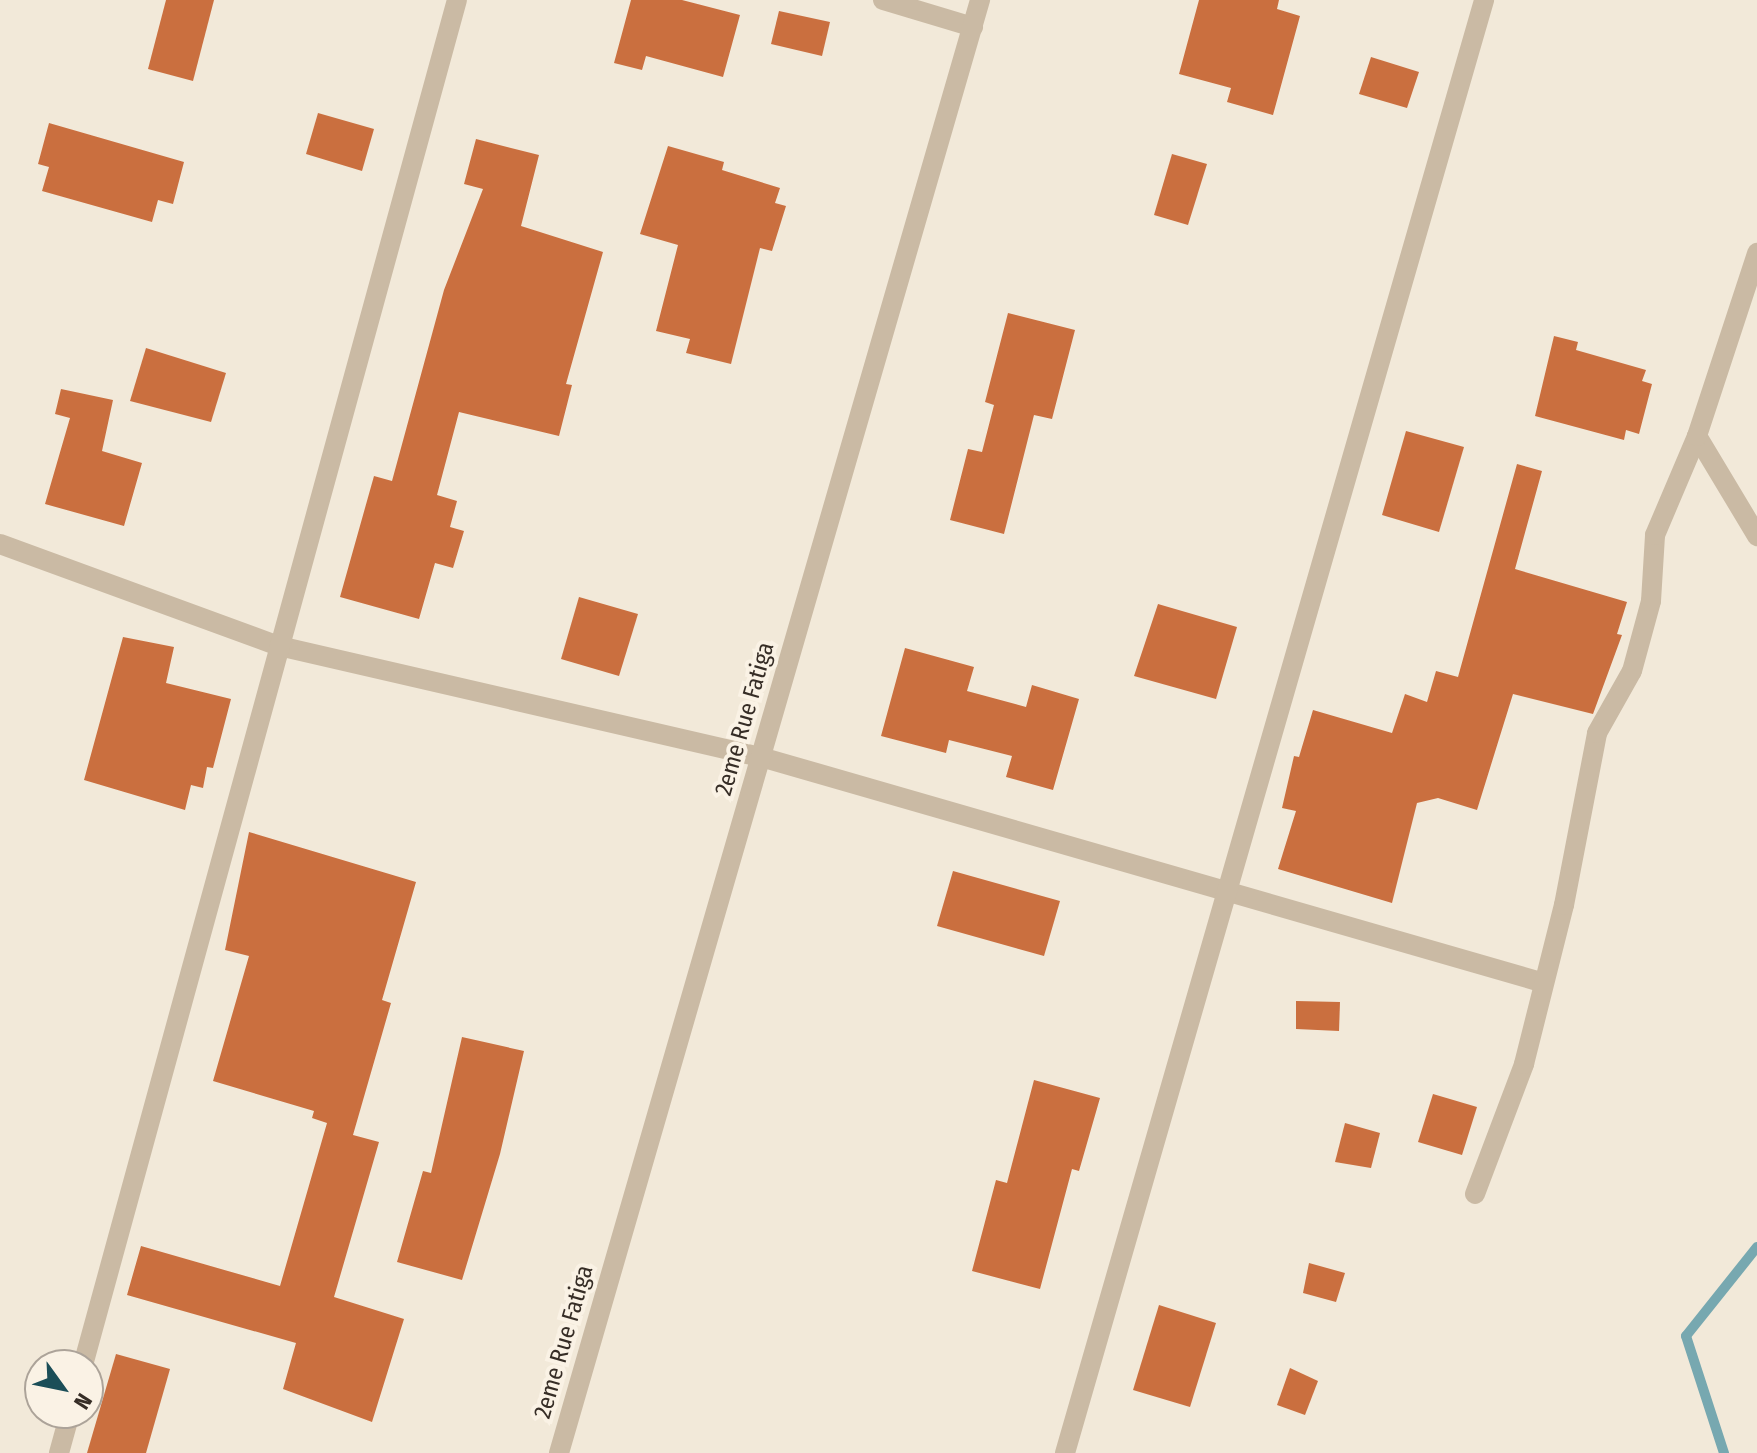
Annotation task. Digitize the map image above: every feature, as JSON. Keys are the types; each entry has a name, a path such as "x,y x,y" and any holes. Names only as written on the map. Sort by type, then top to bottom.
{"street":[{"path":"87,1349 457,0"},
{"path":"883,0 973,27"},
{"name":"2eme Rue Fatiga","path":"559,1453 980,0"},
{"path":"1065,1453 1484,0"},
{"path":"1475,1194 1524,1064 1541,982 1564,905 1597,733 1632,671 1651,601 1655,535 1697,436 1757,253"},
{"path":"1697,436 1757,536"},
{"path":"0,544 279,646 761,757 1541,982"},
{"path":"59,1453 66,1429"}],"building":[{"path":"166,0 214,0 193,81 148,69"},
{"path":"631,0 682,0 740,15 723,77 646,56 642,70 614,63"},
{"path":"1199,0 1279,0 1277,9 1300,16 1273,115 1227,102 1231,88 1179,74"},
{"path":"779,11 830,22 822,56 771,44"},
{"path":"1371,57 1419,72 1407,108 1359,94"},
{"path":"318,113 374,129 362,171 306,154"},
{"path":"49,123 184,162 173,204 158,200 152,222 42,191 49,167 38,164"},
{"path":"476,139 539,155 521,226 603,252 566,384 572,385 559,436 459,412 437,495 457,501 450,527 464,531 453,568 435,563 419,619 340,597 374,476 392,481 444,290 483,189 464,184"},
{"path":"668,146 724,162 722,170 780,188 775,203 786,206 772,251 760,248 731,364 686,353 690,339 656,331 678,245 640,234"},
{"path":"1172,154 1207,164 1188,225 1154,215"},
{"path":"1008,313 1075,330 1052,419 1034,415 1004,534 950,520 968,449 982,452 994,405 985,402"},
{"path":"1554,336 1578,342 1576,350 1646,370 1642,381 1652,384 1639,434 1626,430 1624,440 1535,416"},
{"path":"146,348 226,373 211,422 130,401"},
{"path":"61,389 113,400 102,451 142,463 124,526 45,504 70,418 55,414"},
{"path":"1406,431 1464,447 1439,532 1382,515"},
{"path":"1517,464 1542,471 1515,569 1627,602 1617,634 1622,635 1593,714 1513,694 1477,810 1438,798 1417,803 1392,903 1278,869 1296,811 1282,808 1294,756 1299,757 1313,710 1392,733 1405,694 1427,702 1436,671 1458,677"},
{"path":"579,597 638,614 619,676 561,659"},
{"path":"1158,604 1237,627 1216,699 1134,676"},
{"path":"123,637 174,647 166,683 231,699 213,768 207,767 203,788 191,785 185,810 84,780"},
{"path":"905,648 974,667 967,691 1026,707 1032,685 1079,699 1053,790 1006,777 1012,756 949,740 946,753 881,736"},
{"path":"249,832 416,882 382,1000 391,1003 353,1135 379,1142 334,1297 404,1319 372,1422 283,1389 296,1343 127,1295 141,1246 280,1286 327,1123 312,1118 314,1111 213,1081 249,956 225,950"},
{"path":"953,871 1060,901 1044,956 937,926"},
{"path":"1296,1001 1340,1002 1339,1031 1296,1029"},
{"path":"462,1037 524,1051 500,1154 462,1280 397,1262 423,1171 431,1173"},
{"path":"1034,1080 1100,1098 1079,1171 1072,1169 1040,1289 972,1271 996,1180 1007,1183"},
{"path":"1433,1094 1477,1107 1462,1155 1418,1142"},
{"path":"1345,1123 1380,1133 1371,1168 1335,1162"},
{"path":"1309,1263 1345,1273 1336,1302 1303,1293"},
{"path":"1159,1305 1216,1323 1190,1407 1133,1390"},
{"path":"116,1354 170,1369 146,1453 87,1453 94,1429 104,1429 104,1395"},
{"path":"1290,1368 1318,1381 1305,1415 1277,1405"}],"waterway":[{"path":"1724,1453 1686,1336 1757,1247"}]}
